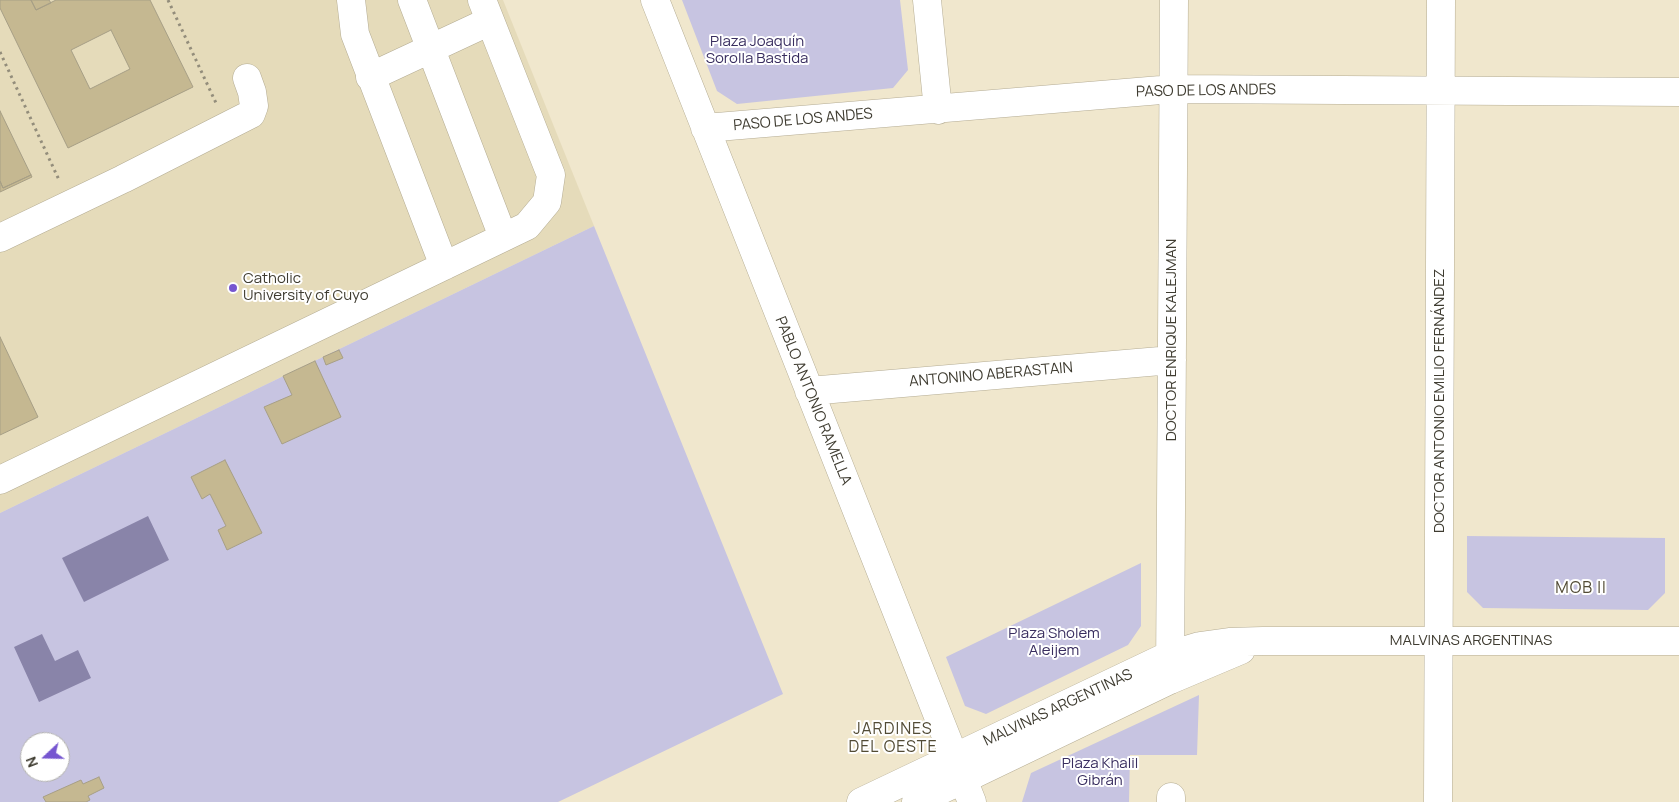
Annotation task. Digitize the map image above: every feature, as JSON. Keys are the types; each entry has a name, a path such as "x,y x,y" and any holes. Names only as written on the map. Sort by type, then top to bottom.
{"street":[{"path":"351,0 354,34 444,266"},
{"path":"412,0 503,237"},
{"name":"PABLO ANTONIO RAMELLA","path":"655,0 963,780"},
{"path":"927,0 938,110"},
{"name":"DOCTOR ENRIQUE KALEJMAN","path":"1170,667 1174,0"},
{"name":"DOCTOR ANTONIO EMILIO FERNÁNDEZ","path":"1438,802 1440,641 1439,91 1441,0"},
{"path":"0,480 527,226 547,202 552,175 486,11 431,49 370,77"},
{"path":"0,238 252,114 254,106 247,78"},
{"name":"PASO DE LOS ANDES","path":"705,128 1173,89 1679,92"},
{"name":"ANTONINO ABERASTAIN","path":"810,391 1172,360"},
{"name":"MALVINAS ARGENTINAS","path":"916,802 963,780 1170,667 1200,646 1230,642 1263,641 1679,641"},
{"name":"MALVINAS ARGENTINAS","path":"861,802 963,780"}],"path":[{"path":"168,0 218,105 209,109"},
{"path":"0,52 59,180"},
{"path":"51,184 68,176"}],"shaded area":[{"name":"Catholic University of Cuyo","path":"0,0 503,0 594,226 0,513"},
{"path":"148,516 169,560 84,602 62,558"},
{"path":"42,634 55,661 78,650 91,678 39,702 14,647"}],"green space":[{"name":"Plaza Joaquín Sorolla Bastida","path":"682,0 900,0 908,70 893,88 737,104 717,91"},
{"path":"594,226 783,694 558,802 0,802 0,513"},
{"path":"1467,536 1665,538 1665,593 1648,610 1483,608 1467,592"},
{"name":"Plaza Sholem Aleijem","path":"1141,563 1141,626 1128,645 986,714 965,706 946,657"},
{"name":"Plaza Khalil Gibrán","path":"1199,695 1197,755 1130,755 1129,802 1022,802 1031,773"}],"building":[{"path":"0,0 31,0 36,10 56,0 150,0 193,87 68,148 0,8","holes":["111,30 130,69 90,89 71,50"]},
{"path":"31,0 49,0 51,3 36,10"},
{"path":"0,111 31,175 3,188 0,181"},
{"path":"31,175 32,177 0,192 0,181 3,188"},
{"path":"0,337 38,417 0,435"},
{"path":"339,350 343,358 326,365 323,357"},
{"path":"315,361 341,417 282,444 264,407 292,395 283,376"},
{"path":"225,460 262,533 227,550 218,530 226,526 210,494 202,499 191,477"},
{"path":"99,777 104,788 88,796 90,800 86,802 46,802 43,797 81,780 83,784"}],"place":[{"name":"Catholic University of Cuyo","path":"233,288"}],"district":[{"name":"MOB II","path":"1581,589"},
{"name":"JARDINES DEL OESTE","path":"893,739"}]}
